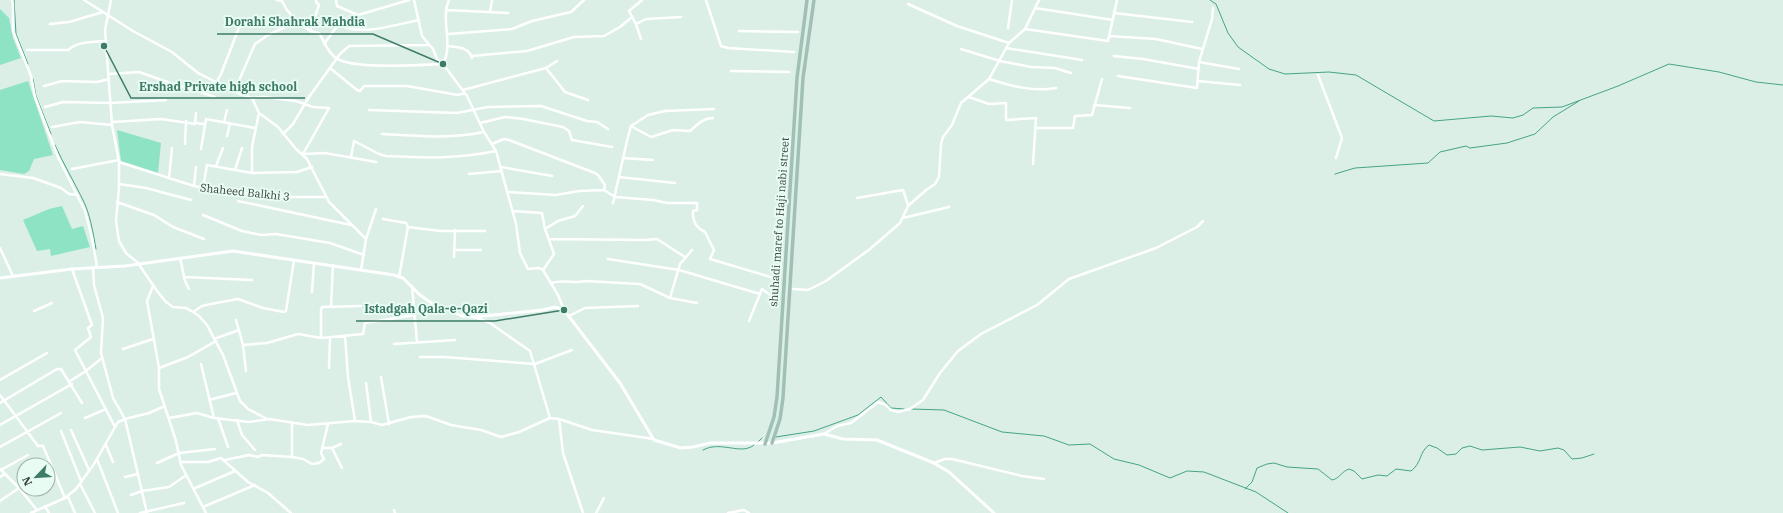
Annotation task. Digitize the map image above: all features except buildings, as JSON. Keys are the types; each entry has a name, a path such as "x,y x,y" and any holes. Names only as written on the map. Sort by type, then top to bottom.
{"main road":[{"name":"shuhadi maref to Haji nabi street","path":"765,444 774,417 777,397 797,78 807,0"},
{"path":"772,443 780,419 783,398 803,78 814,0"}],"street":[{"path":"12,0 13,31 31,76 35,97 58,157 85,211 92,238 95,268 94,285 103,318 100,349 113,398 125,419 147,512"},
{"path":"84,0 133,31 172,52 198,73 234,92 252,98 264,97 296,101 313,107 329,108 303,154"},
{"path":"111,0 105,30 112,124 119,161 120,184 116,222 120,241 126,253 138,263 153,286 166,302 173,306 186,308 207,324 223,355 240,401 258,416 269,419 308,425 355,421 371,422 382,425 410,417 426,416 451,425 481,430 501,437 518,432 550,418 559,419 592,430 654,440 681,448 710,443 754,442 758,444 765,444 824,434 837,426 851,422 878,402 886,404 891,410 898,412 910,409 923,400 940,373 958,351 981,334 1037,305 1069,279 1156,248 1197,227 1203,221"},
{"path":"277,0 282,1 287,10 310,31 319,33 324,44 337,59 360,64 443,64"},
{"path":"310,31 319,5 316,0"},
{"path":"336,0 337,6 358,15 409,0"},
{"path":"414,0 422,36 433,49 438,61 443,64 464,91 484,132 496,151 513,211 520,253 525,264 528,269 539,268 543,270 564,310 620,383 654,440"},
{"path":"443,64 446,60 448,34 446,10 449,0"},
{"path":"490,12 492,0"},
{"path":"448,34 512,29 532,21 571,12 584,0"},
{"path":"641,39 629,9 642,0"},
{"path":"706,0 721,46 728,48 794,52"},
{"path":"1008,28 1012,0"},
{"path":"793,289 808,290 826,281 900,223 908,206 935,184 939,177 941,144 952,125 961,103 989,79 1006,48 1025,29 1039,0"},
{"path":"1025,29 1108,41 1117,0"},
{"path":"908,4 957,26 1009,44"},
{"path":"1035,8 1113,20"},
{"path":"1118,76 1197,88 1199,62 1212,19 1213,8"},
{"path":"446,10 508,13"},
{"path":"50,24 69,22 104,12"},
{"path":"1114,13 1192,22"},
{"path":"447,46 464,48 472,57 527,51 582,35 592,37 604,36 616,30 632,17"},
{"path":"636,24 646,19 681,17"},
{"path":"234,92 256,44 268,35 298,20"},
{"path":"324,44 338,25 358,30 380,28 419,20"},
{"path":"216,83 240,25"},
{"path":"739,31 798,32"},
{"path":"1109,36 1156,40 1202,49"},
{"path":"27,50 68,50 72,45 106,41"},
{"path":"283,134 293,124 340,54 349,46 429,45"},
{"path":"1006,48 1082,60"},
{"path":"961,49 1000,61 1032,68 1055,68 1071,73"},
{"path":"1114,56 1143,59 1199,69"},
{"path":"330,68 360,91 364,86 407,86 458,95 464,91 546,68 557,61"},
{"path":"1199,62 1239,69"},
{"path":"546,68 565,92 588,100"},
{"path":"731,71 789,72"},
{"path":"109,74 139,72 214,97"},
{"path":"1318,74 1342,138 1336,158"},
{"path":"44,86 62,82 96,82 109,79"},
{"path":"989,79 1015,87 1038,90 1056,88"},
{"path":"1036,128 1073,128 1075,116 1092,115 1102,79"},
{"path":"1198,81 1240,85"},
{"path":"968,97 989,104 1006,103 1006,120 1036,118 1033,164"},
{"path":"252,98 259,113 278,127 296,150 303,154 312,167 328,202 366,239"},
{"path":"45,107 63,102 110,103 166,100"},
{"path":"1094,105 1130,108"},
{"path":"369,110 457,113 488,107 541,106 587,121 598,122 608,129"},
{"path":"614,203 631,126 648,115 665,111 714,109"},
{"path":"224,122 226,110"},
{"path":"196,113 196,123"},
{"path":"252,173 252,147 259,113"},
{"path":"480,123 505,117 523,119 563,127 568,131 572,140 612,147"},
{"path":"631,126 651,137 673,130 690,131 699,123 708,118 713,118"},
{"path":"201,149 206,119 255,128"},
{"path":"52,127 80,122 112,124 161,120 186,121 204,124"},
{"path":"185,144 186,121"},
{"path":"227,136 230,123"},
{"path":"382,134 442,137 464,136 484,132"},
{"path":"492,144 504,139 509,140 582,168 598,175 605,185 604,190"},
{"path":"351,157 354,141 386,156 443,158 469,157 496,151"},
{"path":"169,178 172,148"},
{"path":"216,166 223,148"},
{"path":"235,170 242,148"},
{"path":"303,154 320,153 376,162"},
{"path":"623,158 653,160"},
{"path":"72,169 119,161"},
{"name":"Shaheed Balkhi 3","path":"119,161 194,186 220,191 283,197 327,197"},
{"path":"203,188 207,165 252,173 297,172 312,167"},
{"path":"194,186 196,167"},
{"path":"501,167 552,176"},
{"path":"470,174 502,171"},
{"path":"0,174 33,178 61,188 69,194 78,195"},
{"path":"620,178 675,182"},
{"path":"120,184 146,188 190,200"},
{"path":"508,192 556,195 604,190 615,197 653,200 667,203 697,202 697,210 693,211 694,222 704,232 714,250 710,259 774,278"},
{"path":"857,198 903,190 908,206"},
{"path":"238,201 352,225"},
{"path":"117,202 154,216 173,227 204,239"},
{"path":"545,229 558,221 575,216 583,206"},
{"path":"902,218 949,207"},
{"path":"361,270 366,239 376,209"},
{"path":"513,211 542,213 545,229 554,254 543,270"},
{"path":"204,215 242,231 261,235 276,234 323,242 364,255"},
{"path":"383,219 406,222 408,227 399,277"},
{"path":"408,227 440,231 485,231"},
{"path":"454,257 455,230"},
{"path":"549,239 645,240 655,238 685,257"},
{"path":"0,248 13,277"},
{"path":"454,250 481,250"},
{"path":"670,298 679,270 685,257 692,250"},
{"path":"0,278 72,269 125,266 233,251 333,265 399,277 411,285 420,295 430,302 462,316 474,317 543,310 555,307 564,310"},
{"path":"180,258 184,277 189,289"},
{"path":"608,259 679,270 760,294"},
{"path":"193,312 202,306 238,299 263,308 284,312 286,311 294,260"},
{"path":"312,292 314,263"},
{"path":"331,306 333,265"},
{"path":"72,269 92,325 88,328 91,337 75,350 115,427"},
{"path":"184,277 252,280"},
{"path":"551,283 561,280 612,283 632,282 640,284 670,298 697,303"},
{"path":"411,285 417,342"},
{"path":"153,286 147,301 159,368 159,389 186,476 206,513"},
{"path":"749,321 762,289 777,300"},
{"path":"34,311 52,303"},
{"path":"321,338 321,310 324,306 361,306"},
{"path":"569,316 585,308 638,306"},
{"path":"243,346 267,343 298,334 330,338 363,334 364,325 366,323 415,315"},
{"path":"474,317 490,323 530,351 550,418"},
{"path":"236,320 243,346 246,371"},
{"path":"159,368 188,357 215,340 239,330"},
{"path":"345,336 348,377 355,421"},
{"path":"329,368 330,338"},
{"path":"123,349 153,339"},
{"path":"394,344 455,340"},
{"path":"420,357 444,357 535,364 572,350"},
{"path":"0,380 47,352"},
{"path":"70,381 86,371 102,358"},
{"path":"201,364 214,418"},
{"path":"0,403 57,369 63,370 82,403"},
{"path":"381,377 388,424"},
{"path":"366,382 371,422"},
{"path":"0,425 72,384"},
{"path":"209,400 236,393"},
{"path":"0,395 38,446 43,446 66,498 75,513"},
{"path":"31,513 44,506 66,498 81,483 106,445 118,422 149,413 165,406"},
{"path":"85,418 106,410"},
{"path":"0,448 61,413"},
{"path":"169,418 197,413 214,418 249,422 269,419"},
{"path":"218,418 228,447"},
{"path":"559,419 563,453 583,513"},
{"path":"237,420 242,435 255,450"},
{"path":"292,422 292,457"},
{"path":"182,462 208,462 221,458 225,460 249,455 292,457 303,459 312,464 319,463 324,459 321,452 328,424"},
{"path":"71,430 89,470"},
{"path":"60,431 95,513"},
{"path":"824,434 843,439 877,440 934,463 949,472 994,513"},
{"path":"322,448 332,448 341,444"},
{"path":"106,445 113,462"},
{"path":"332,448 342,468"},
{"path":"157,463 179,453 214,449"},
{"path":"16,485 0,469 28,455"},
{"path":"97,458 118,513"},
{"path":"934,463 945,459 952,459 1022,476 1044,479"},
{"path":"225,460 235,471 268,493 289,513"},
{"path":"193,489 235,471"},
{"path":"0,477 5,474"},
{"path":"125,477 138,474"},
{"path":"131,495 142,491 169,487 186,476"},
{"path":"203,507 255,485"},
{"path":"0,501 16,490"},
{"path":"26,497 37,510"},
{"path":"596,513 604,498"},
{"path":"140,513 184,504"},
{"path":"44,506 49,513"},
{"path":"728,513 744,510 749,513"}],"green space":[{"path":"0,9 9,18 13,38 21,58 0,65"},
{"path":"28,81 53,155 34,159 29,171 24,174 0,170 0,90"},
{"path":"117,130 161,143 158,173 121,161"},
{"path":"62,206 72,229 83,226 90,247 51,256 50,249 37,251 23,220 49,209"}],"waterway":[{"path":"14,0 16,34 28,64"},
{"path":"1210,0 1216,4 1228,33 1238,47 1269,69 1285,74 1329,72 1356,75 1434,121 1491,116 1513,118 1523,115 1533,108 1562,107 1618,86 1669,64 1719,72 1756,82 1783,85"},
{"path":"33,79 36,96 51,134"},
{"path":"1335,174 1355,168 1428,163 1440,152 1466,146 1470,148 1507,143 1535,134 1553,117 1579,101"},
{"path":"55,145 85,204 91,223 96,249"},
{"path":"776,437 814,431 858,415 881,397 891,408 904,409"},
{"path":"911,409 944,410 1002,432 1044,436 1069,445 1090,444 1114,459 1139,465 1170,478 1187,471 1204,472 1256,492 1288,513"},
{"path":"758,442 762,438"},
{"path":"703,450 710,447 743,449 754,445"},
{"path":"1245,489 1252,482 1257,468 1274,463 1287,467 1318,469 1332,480 1349,469 1354,471 1362,479 1378,475 1387,476 1396,469 1411,471 1415,468 1429,445 1437,448 1447,455 1456,454 1462,448 1470,446 1482,450 1520,447 1540,451 1558,448 1564,450 1572,459 1582,458 1594,454"}],"place":[{"name":"Ershad Private high school","path":"104,46"},
{"name":"Dorahi Shahrak Mahdia","path":"443,64"},
{"name":"Istadgah Qala-e-Qazi","path":"564,310"}]}
